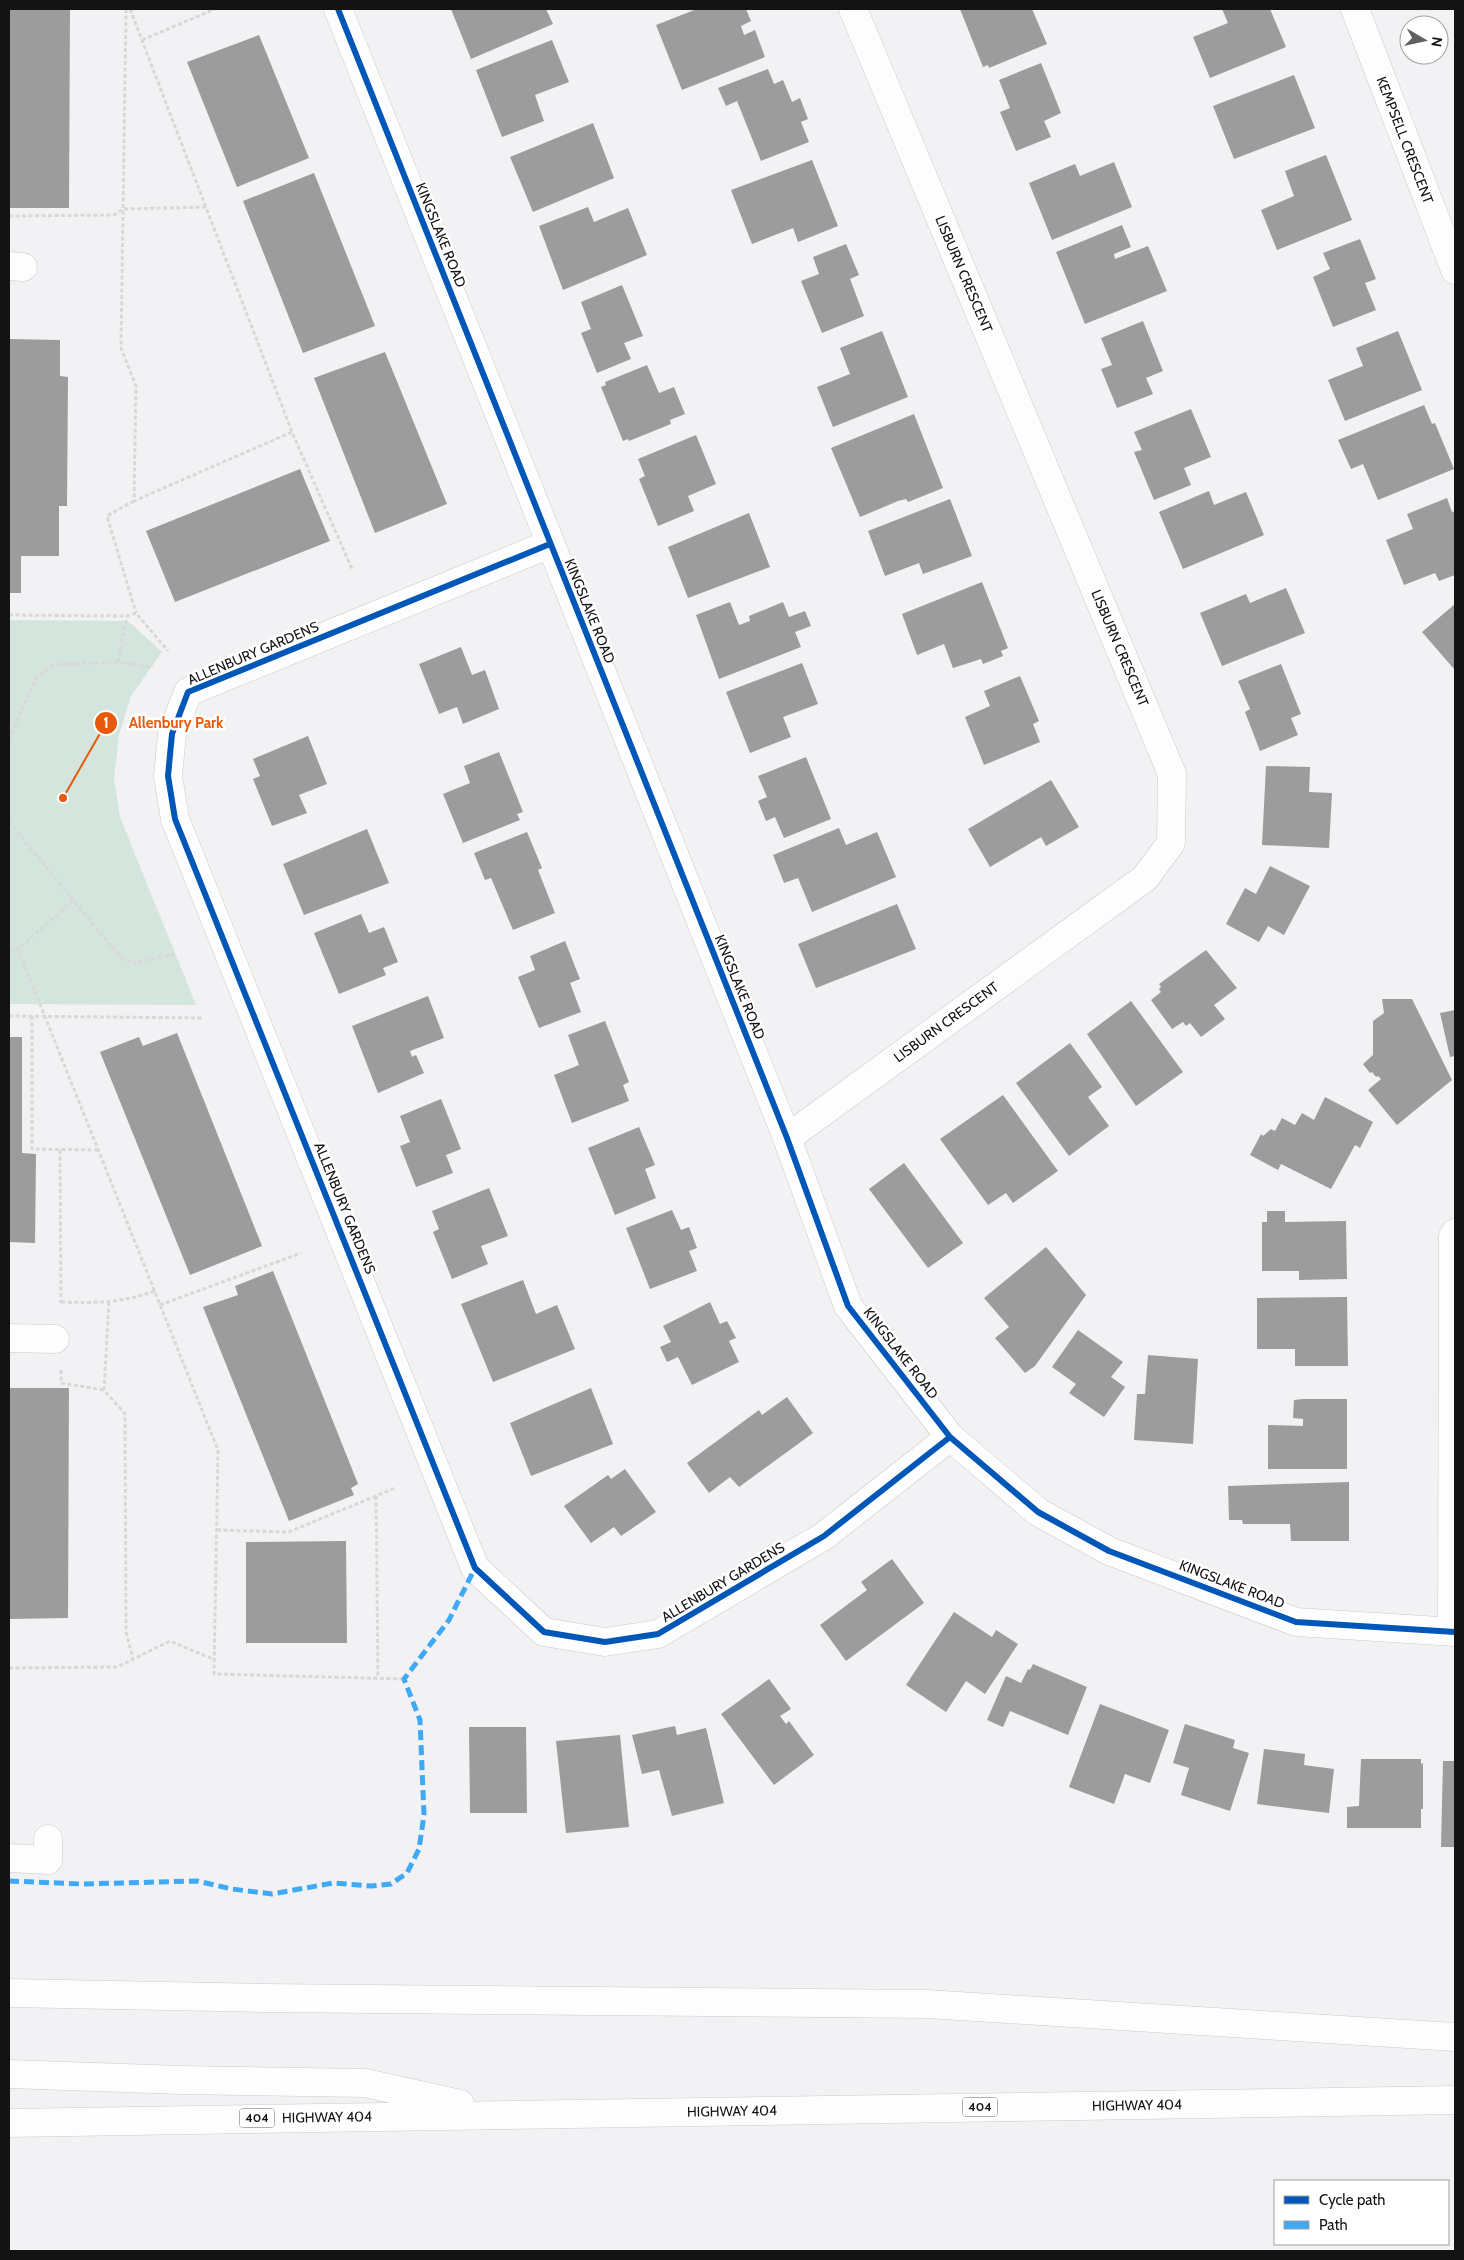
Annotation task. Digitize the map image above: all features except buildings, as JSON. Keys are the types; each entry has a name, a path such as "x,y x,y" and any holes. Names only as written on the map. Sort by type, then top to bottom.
{"main road":[{"name":"KINGSLAKE ROAD","path":"338,9 787,1138 848,1306 950,1437 1038,1512 1118,1554 1296,1622 1454,1632"},
{"name":"LISBURN CRESCENT","path":"787,1138 1145,878 1171,843 1172,774 853,9"},
{"name":"KEMPSELL CRESCENT","path":"1355,9 1455,270"},
{"name":"ALLENBURY GARDENS","path":"550,544 188,692 172,734 168,776 175,819 475,1568 544,1632 605,1642 658,1634 824,1536 950,1437"},
{"path":"1454,1632 1453,1236 1455,1233"},
{"path":"9,1338 56,1339"},
{"path":"9,1858 48,1860 48,1839"},
{"path":"9,1993 262,1998 927,2004 1455,2037"},
{"path":"9,2074 181,2080 365,2083 505,2115"},
{"name":"HIGHWAY 404","path":"9,2123 1455,2100"}],"path":[{"path":"128,9 142,40 292,432 352,569"},
{"path":"128,9 121,348 136,386 134,502"},
{"path":"142,40 215,9"},
{"path":"9,216 114,215 123,209 207,208"},
{"path":"168,652 136,613 107,516 134,502 292,432"},
{"path":"9,615 127,616 136,613"},
{"path":"118,662 127,616"},
{"path":"9,739 36,678 52,665 118,662 153,667"},
{"path":"9,822 120,957 134,963 176,954"},
{"path":"9,950 18,949 73,901"},
{"path":"18,949 218,1450 214,1674 404,1679"},
{"path":"9,1016 203,1018"},
{"path":"32,1016 32,1149 98,1150"},
{"path":"60,1150 61,1310"},
{"path":"160,1305 301,1253"},
{"path":"61,1302 131,1300 155,1291"},
{"path":"104,1390 110,1302"},
{"path":"61,1369 61,1384 104,1390 125,1414 126,1632 133,1659"},
{"path":"217,1530 289,1532 395,1488"},
{"path":"376,1496 378,1678"},
{"path":"9,1668 117,1667 170,1641 215,1660"}],"shaded area":[{"path":"9,620 128,621 162,652 131,696 119,735 114,779 120,817 196,1005 9,1004"}],"marked path":[{"path":"9,1881 82,1884 197,1881 232,1889 272,1894 333,1883 371,1886 391,1884 407,1873 419,1849 424,1815 420,1720 404,1679 449,1620 475,1568"}],"cycle path":[{"path":"338,9 787,1138 848,1306 950,1437 1038,1512 1109,1551 1296,1622 1455,1632"},
{"path":"550,544 188,692 172,734 168,776 175,819 475,1568 544,1632 605,1642 658,1634 824,1536 950,1437"}],"place":[{"name":"Allenbury Park","path":"63,798"}]}
